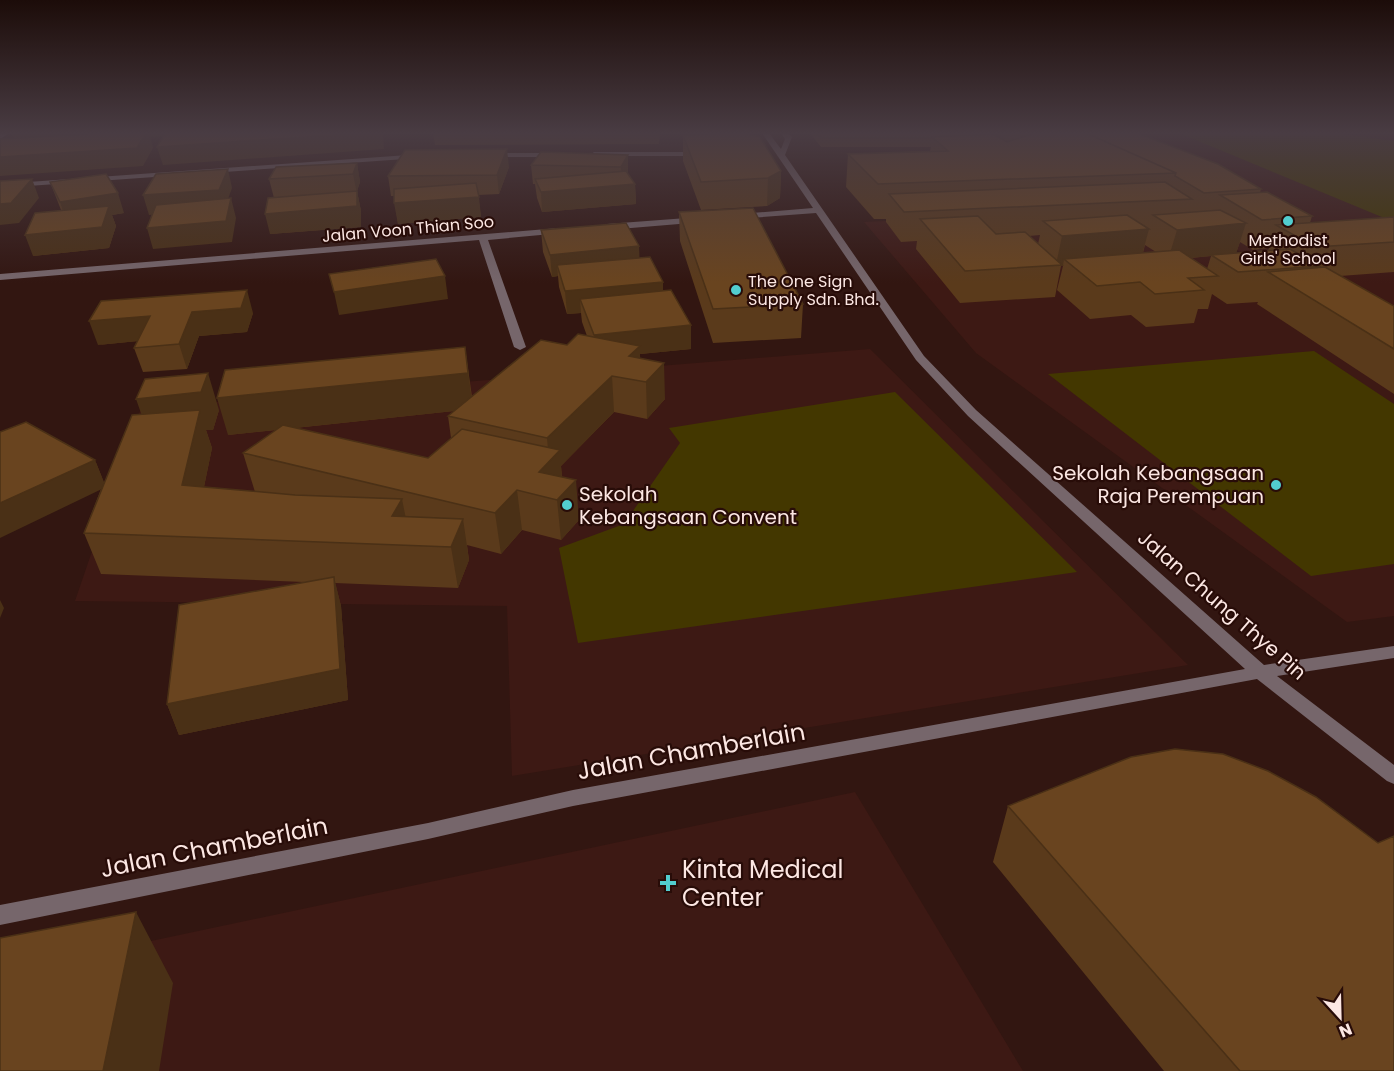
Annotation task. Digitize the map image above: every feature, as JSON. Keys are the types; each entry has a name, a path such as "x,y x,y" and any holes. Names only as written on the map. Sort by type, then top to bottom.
{"street":[{"path":"0,186 43,183"},
{"name":"Jalan Chung Thye Pin","path":"799,183 920,358 972,413 1260,672 1394,776"},
{"path":"730,217 818,210"},
{"path":"596,228 709,219"},
{"name":"Jalan Voon Thian Soo","path":"0,277 573,230"},
{"path":"483,238 520,347"},
{"name":"Jalan Chamberlain","path":"0,915 428,831 573,798 1260,672 1394,652"}],"shaded area":[{"name":"Sekolah Kebangsaan Raja Perempuan","path":"1110,183 1394,183 1394,308 1352,310 1175,218 1394,339 1394,616 1347,622 976,353 864,222 1158,208"},
{"path":"1300,183 1394,183 1394,222"},
{"name":"Sekolah Kebangsaan Convent","path":"870,349 1188,665 512,776 507,606 75,601 141,408"},
{"path":"1314,351 1394,404 1394,564 1311,576 1048,374"},
{"path":"895,392 1077,572 578,643 559,548 624,524 680,443 669,428"},
{"name":"Kinta Medical Center","path":"855,792 1023,1071 0,1071 0,973"}],"building":[{"path":"0,183 29,183 11,203 0,204"},
{"path":"50,183 112,183 118,193 60,202"},
{"path":"150,183 222,183 219,190 143,195"},
{"path":"476,183 479,197 394,203 394,189"},
{"path":"537,183 635,184 541,192"},
{"path":"1167,183 1192,199 904,212 889,194"},
{"path":"1187,183 1251,183 1261,189 1204,193"},
{"path":"357,191 357,206 265,214 268,198"},
{"path":"1267,192 1312,216 1262,220 1220,195"},
{"path":"231,198 226,221 147,228 156,205"},
{"path":"109,206 102,227 25,235 35,213"},
{"path":"753,208 803,304 713,309 679,212"},
{"path":"1220,210 1246,223 1177,230 1153,215"},
{"path":"1127,215 1149,229 1062,236 1043,221"},
{"path":"978,216 996,234 1025,232 1062,265 965,271 920,219"},
{"path":"1394,217 1394,242 1315,247 1276,225"},
{"path":"626,223 639,246 550,255 541,230"},
{"path":"1290,249 1319,266 1238,272 1211,255"},
{"path":"1179,250 1218,276 1188,278 1204,290 1155,294 1140,282 1097,286 1064,259"},
{"path":"650,257 663,282 565,291 557,265"},
{"path":"436,259 445,276 334,292 329,274"},
{"path":"1325,267 1394,306 1394,349 1268,272"},
{"path":"247,290 241,308 192,312 179,344 134,348 150,316 89,321 101,301"},
{"path":"671,290 691,325 594,335 580,299"},
{"path":"578,334 640,346 629,356 664,363 646,382 612,376 547,438 448,416 541,340 567,345"},
{"path":"465,347 468,373 217,398 225,370"},
{"path":"208,373 201,392 136,399 145,379"},
{"path":"200,410 182,485 295,495 402,499 392,516 463,519 451,547 84,533 132,415"},
{"path":"26,422 95,460 0,503 0,432"},
{"path":"283,425 428,458 462,429 560,450 539,472 576,480 557,500 517,490 495,513 243,453"},
{"path":"334,577 340,669 167,704 179,605"},
{"path":"1175,749 1223,754 1268,771 1316,797 1378,843 1394,836 1394,1071 1240,1071 1008,806 1131,757"},
{"path":"136,912 103,1071 0,1071 0,938"}],"place":[{"name":"Methodist Girls' School","path":"1288,221"},
{"name":"The One Sign Supply Sdn. Bhd.","path":"736,290"},
{"name":"Sekolah Kebangsaan Raja Perempuan","path":"1276,485"},
{"name":"Sekolah Kebangsaan Convent","path":"567,505"},
{"name":"Kinta Medical Center","path":"668,883"}]}
